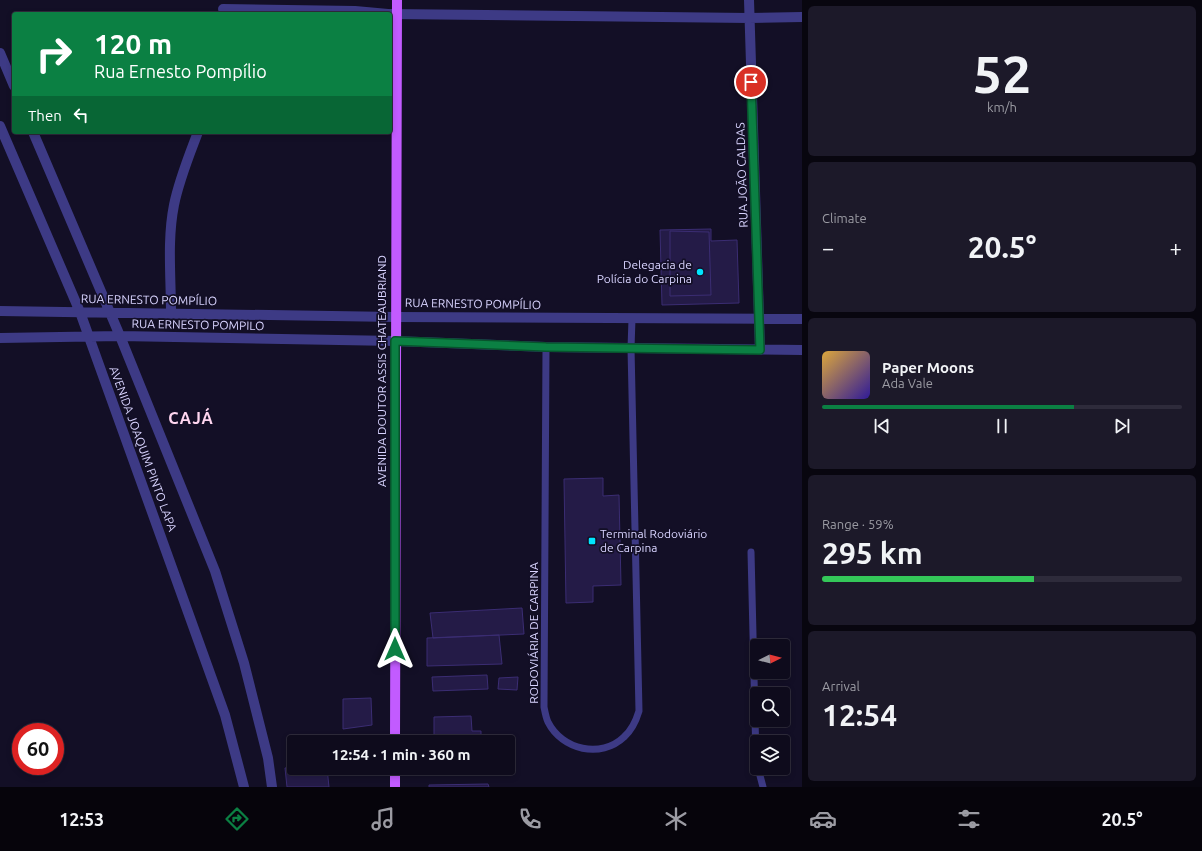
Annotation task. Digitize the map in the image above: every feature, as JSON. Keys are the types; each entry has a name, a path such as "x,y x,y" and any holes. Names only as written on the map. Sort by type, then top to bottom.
{"main road":[{"name":"AVENIDA DOUTOR ASSIS CHATEAUBRIAND","path":"395,735 395,317 392,14 397,0"},
{"path":"395,775 395,787"}],"street":[{"name":"RUA JOÃO CALDAS","path":"749,0 760,350"},
{"path":"224,8 367,12"},
{"path":"392,14 802,18"},
{"path":"0,53 12,81"},
{"name":"AVENIDA JOAQUIM PINTO LAPA","path":"0,126 80,312 225,715 244,787"},
{"name":"AVENIDA JOAQUIM PINTO LAPA","path":"35,134 120,336 215,571 244,663 268,758 272,787"},
{"path":"171,313 171,234 174,206 180,178 197,134"},
{"name":"RUA ERNESTO POMPÍLIO","path":"0,311 395,317 802,319"},
{"name":"RUA ERNESTO POMPILO","path":"0,338 120,336 395,341"},
{"path":"395,341 546,347 802,350"}],"lane":[{"name":"RODOVIÁRIA DE CARPINA","path":"546,347 544,707 548,722 557,735 566,742 576,747 601,749 613,745 624,738 632,728 639,711 631,348 632,319"},
{"path":"751,552 755,735"},
{"path":"760,775 763,787"}],"building":[{"name":"Delegacia de Polícia do Carpina","path":"711,229 711,241 737,240 739,303 662,305 660,230"},
{"path":"670,231 709,232 711,295 670,296"},
{"name":"Terminal Rodoviário de Carpina","path":"603,478 603,496 619,495 621,585 593,586 593,602 566,603 564,479"},
{"path":"522,608 524,634 433,638 430,613"},
{"path":"499,635 502,664 427,666 427,638"},
{"path":"487,675 488,689 433,691 432,677"},
{"path":"518,677 517,690 498,689 499,678"},
{"path":"371,698 372,725 343,729 343,699"},
{"path":"471,716 472,731 481,731 481,735 434,735 434,717"},
{"path":"285,768 287,768 287,775 328,775 329,787 287,787"},
{"path":"488,784 489,787 429,787 429,785"}],"place":[{"name":"Delegacia de Polícia do Carpina","path":"700,272"},
{"name":"Terminal Rodoviário de Carpina","path":"592,541"}],"district":[{"name":"CAJÁ","path":"191,418"}],"route":[{"path":"395,649 395,341 546,347 760,350 751,82"}]}
